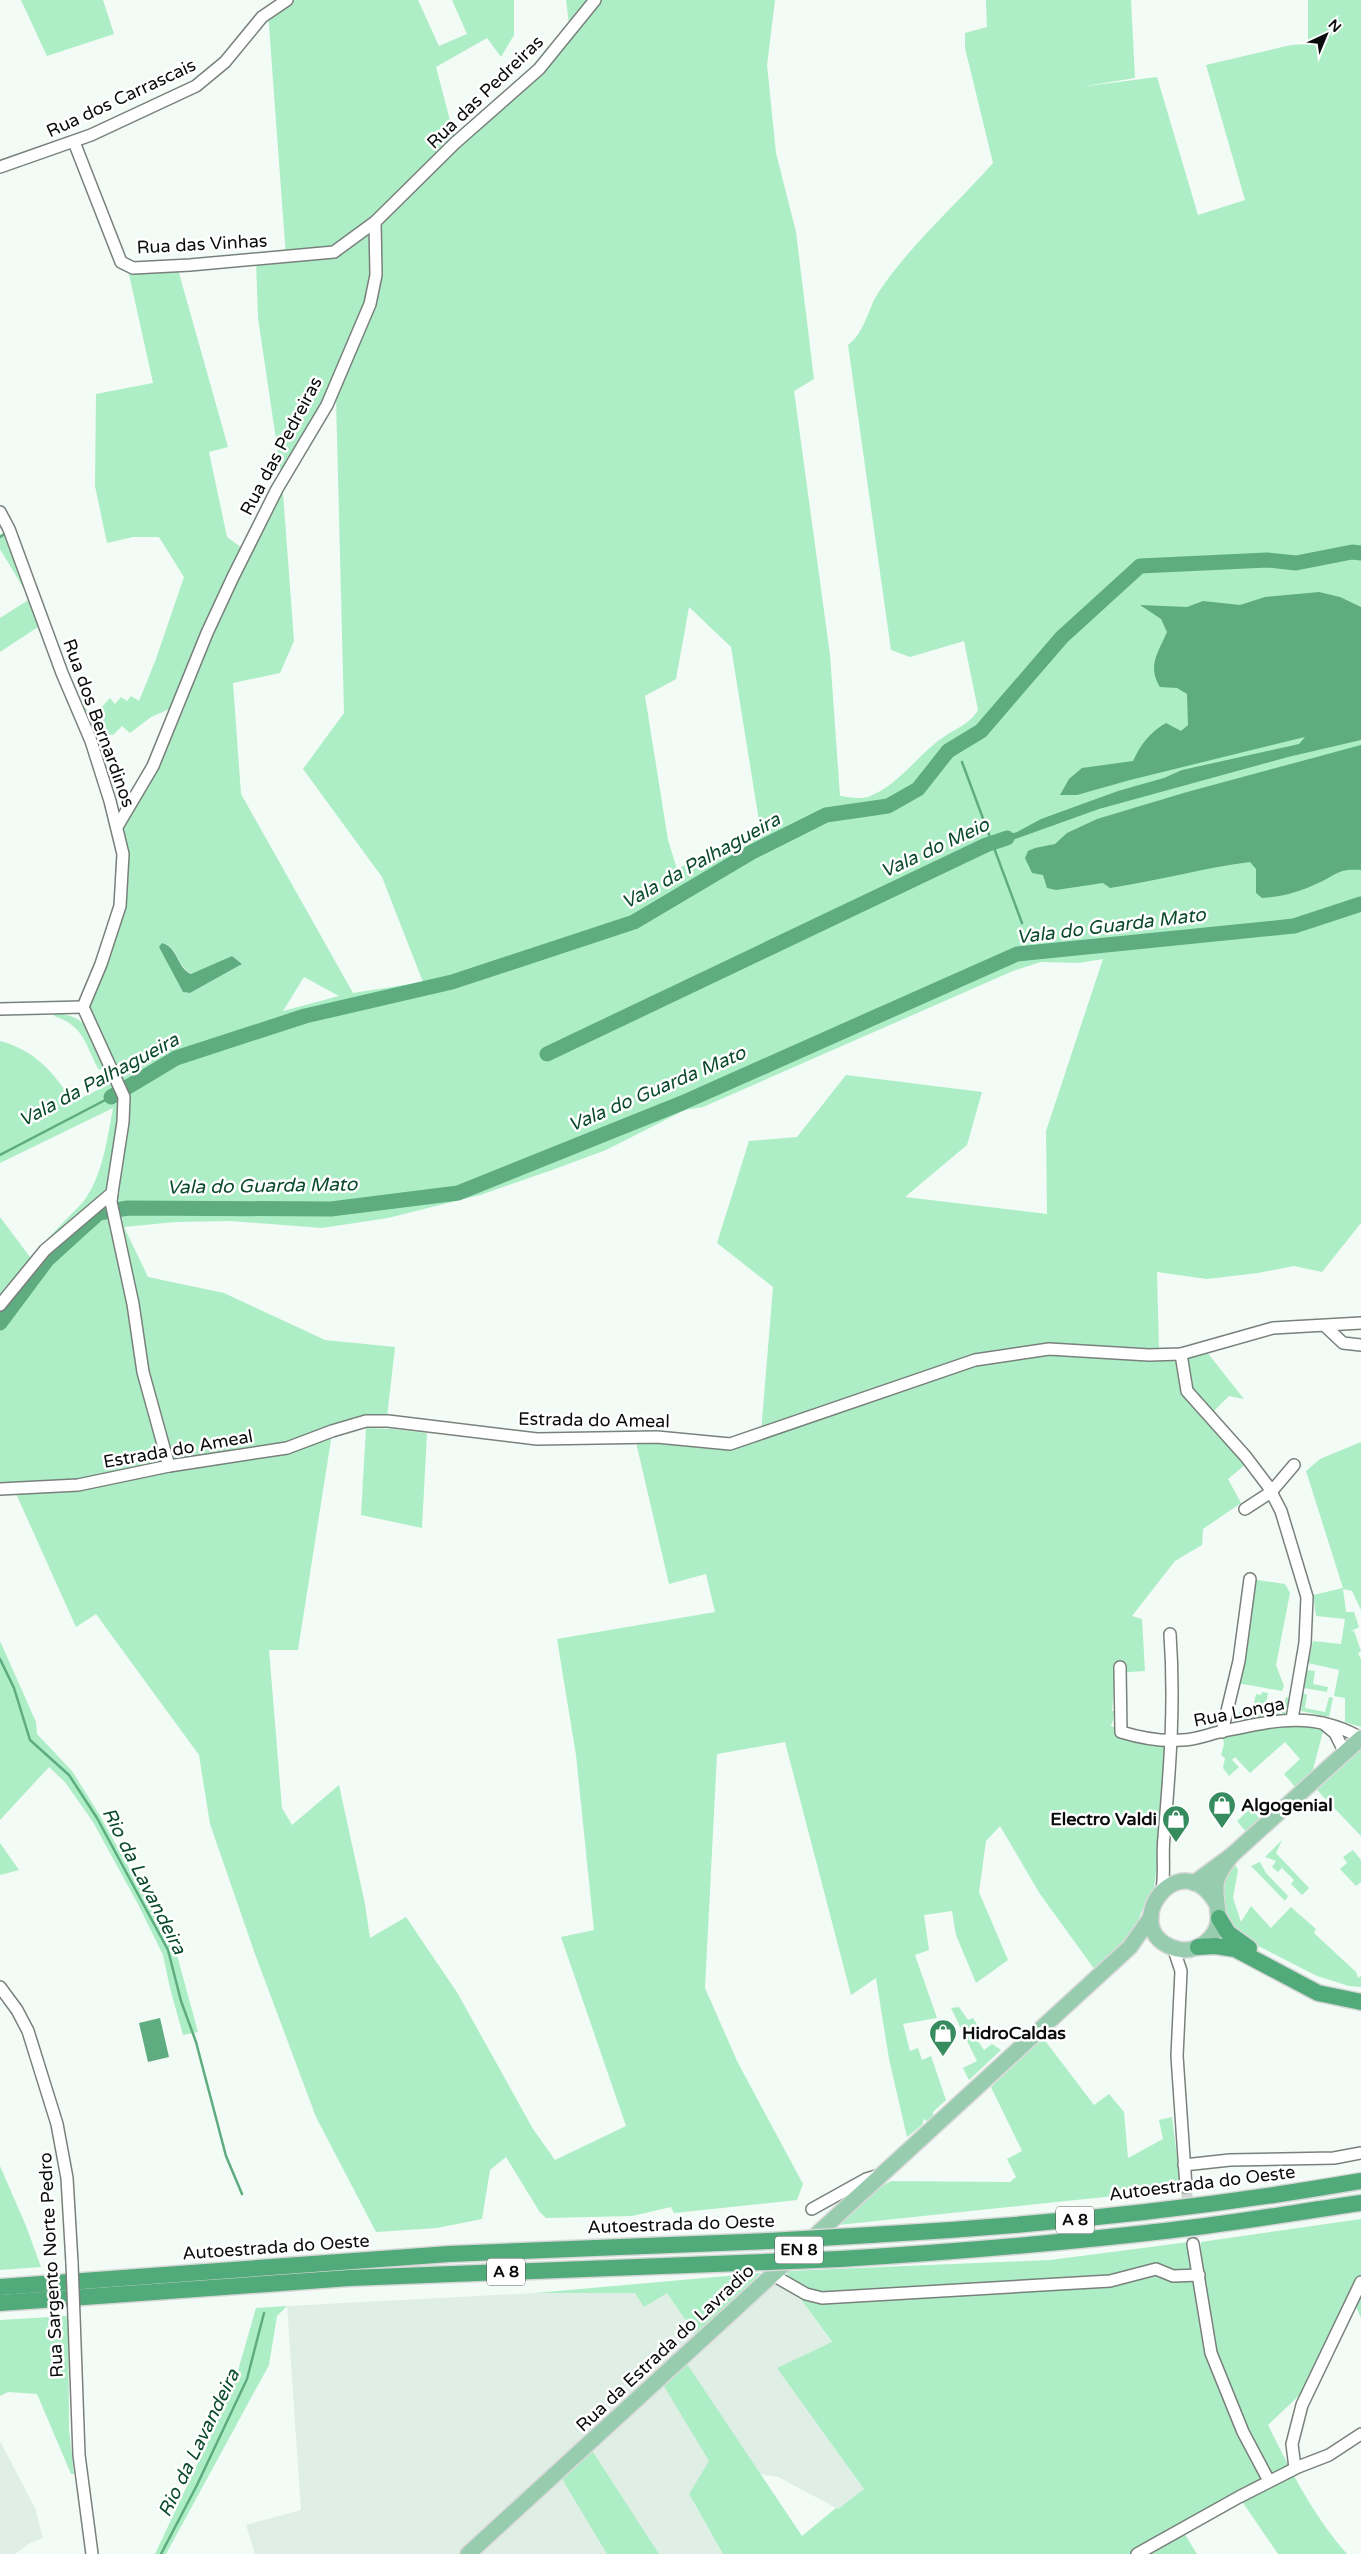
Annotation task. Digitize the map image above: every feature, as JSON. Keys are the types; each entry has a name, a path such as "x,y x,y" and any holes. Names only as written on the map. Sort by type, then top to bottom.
{"highway":[{"path":"1217,1910 1234,1939 1283,1966 1327,1987 1361,1994"},
{"path":"1195,1948 1215,1946 1235,1949 1318,1993 1361,2002"},
{"path":"1279,2194 1308,2181 1361,2171"},
{"name":"Autoestrada do Oeste","path":"0,2287 449,2254 769,2241 1070,2220 1279,2194 1361,2181"},
{"name":"Autoestrada do Oeste","path":"0,2303 350,2278 740,2263 977,2251 1175,2230 1361,2203"}],"main road":[{"path":"1162,1890 1187,1883 1232,1855 1361,1738"},
{"path":"1195,1948 1213,1935 1217,1910 1218,1877 1232,1855"},
{"path":"1187,1883 1205,1888 1217,1910"},
{"name":"EN 8","path":"1130,1947 1151,1917 1154,1902 1162,1890"},
{"path":"1151,1917 1156,1934 1167,1944"},
{"name":"EN 8","path":"1130,1947 1167,1944 1195,1948"},
{"name":"Rua da Estrada do Lavradio","path":"468,2554 1130,1947"}],"street":[{"name":"Rua dos Carrascais","path":"0,167 74,142 160,104 210,77 262,17 284,0"},
{"name":"Rua das Pedreiras","path":"117,827 153,766 207,633 233,577 277,489 326,406 365,317 370,304 376,275 375,222 455,143 539,69 595,0"},
{"name":"Rua das Vinhas","path":"74,142 121,262 133,268 190,266 334,252 375,222"},
{"name":"Rua dos Bernardinos","path":"0,512 9,529 62,673 91,741 117,827 123,854 120,906 101,964 82,1007"},
{"path":"0,1009 82,1007 124,1097 123,1122 112,1197 132,1297 143,1372 169,1466"},
{"path":"0,1305 45,1250 112,1197"},
{"name":"Estrada do Ameal","path":"0,1489 78,1485 169,1466 287,1448 332,1431 376,1421 537,1439 657,1437 730,1444 975,1360 1049,1349 1149,1355 1181,1354 1273,1328 1361,1323"},
{"path":"1325,1326 1343,1343 1361,1345"},
{"path":"1181,1354 1187,1391 1246,1457 1271,1492 1281,1511 1307,1597 1305,1643 1292,1719"},
{"path":"1245,1509 1271,1492 1294,1465"},
{"path":"1222,1732 1239,1661 1250,1579"},
{"path":"1162,1890 1172,1740 1173,1702 1170,1634"},
{"name":"Rua Longa","path":"1120,1667 1121,1732 1144,1739 1183,1740 1292,1719 1320,1721 1342,1727 1361,1738"},
{"path":"1320,1721 1335,1733 1344,1753"},
{"path":"1165,1866 1187,1883"},
{"path":"1167,1944 1181,1971"},
{"path":"1186,2187 1177,2056 1181,1971 1195,1948"},
{"name":"Rua Sargento Norte Pedro","path":"0,1987 18,2010 28,2031 57,2124 67,2178 79,2454 92,2554"},
{"path":"1184,2165 1230,2160 1334,2158 1361,2153"},
{"path":"812,2209 866,2179 882,2174"},
{"path":"1193,2244 1211,2353 1243,2432 1269,2481"},
{"path":"773,2275 806,2294 822,2298 1110,2281 1156,2269 1173,2276 1199,2275"},
{"path":"1295,2468 1292,2444 1302,2406 1361,2282"},
{"path":"1137,2554 1196,2519 1269,2481 1295,2468 1329,2455 1361,2434"}],"shaded area":[{"path":"21,0 103,0 114,34 47,56"},
{"path":"287,0 418,0 439,46 467,34 452,0 514,0 514,35 501,57 487,38 436,67 456,143 530,77 570,32 566,0 775,0 767,65 776,153 796,232 814,379 794,391 830,655 840,796 860,798 880,791 900,777 926,751 945,736 968,722 978,710 964,641 910,657 891,650 848,345 862,328 878,293 904,258 993,163 965,48 965,33 987,27 986,0 1131,0 1135,78 1080,87 1157,77 1198,215 1245,200 1206,65 1291,45 1308,44 1308,0 1361,0 1361,1223 1322,1272 1294,1266 1258,1273 1207,1279 1157,1272 1159,1350 1120,1353 1177,1359 1182,1392 1246,1464 1228,1479 1241,1503 1203,1529 1202,1545 1175,1561 1132,1616 1142,1619 1145,1671 1115,1673 1112,1711 1116,1711 1111,1726 1144,1739 1172,1740 1167,1801 1161,1829 1154,1889 1147,1898 1134,1931 1125,1943 1095,1970 1040,1894 1000,1826 986,1841 979,1892 1008,1960 976,1983 956,1935 952,1911 924,1915 929,1950 915,1955 937,2018 903,2024 910,2051 918,2048 922,2060 931,2056 946,2100 933,2112 933,2116 927,2121 924,2119 922,2125 907,2137 889,2059 876,1978 851,1995 785,1742 717,1754 705,1988 738,2063 803,2184 797,2200 674,2213 671,2207 632,2216 546,2218 539,2211 506,2157 490,2170 482,2219 437,2228 376,2232 316,2117 255,1954 210,1824 199,1755 96,1614 76,1627 13,1487 0,1489 0,1217 30,1257 84,1201 90,1191 100,1168 113,1108 0,1163 0,1041 24,1050 42,1064 51,1072 73,1102 114,1082 117,1088 120,1087 124,1097 123,1122 112,1193 123,1222 117,1194 128,1098 87,1008 118,913 123,874 123,854 117,818 111,799 76,706 82,704 87,710 85,714 91,719 110,698 115,704 121,697 127,701 131,696 139,701 156,659 184,577 159,537 133,537 107,543 95,486 96,394 153,383 127,265 133,268 177,266 228,447 209,452 227,537 246,551 282,480 258,318 256,260 286,257 268,12","holes":["336,398 344,713 303,769 382,877 423,982 353,993 241,794 233,683 280,673 294,641 282,480 326,405","689,607 731,647 760,827 677,869 668,840 645,696 676,679","174,707 146,771 123,809 118,809 96,739 90,728 97,721 109,732 107,734 113,735 122,726 130,733 151,717","162,943 171,948 183,967 192,974 232,956 242,964 190,993 183,992 160,947","1103,959 1046,1131 1047,1214 905,1197 967,1145 982,1092 846,1075 797,1137 749,1141 717,1243 773,1287 761,1433 730,1444 635,1438 669,1584 706,1574 715,1612 557,1639 576,1755 594,1930 561,1937 626,2126 555,2160 533,2129 458,1994 406,1917 370,1938 365,1904 339,1785 292,1825 282,1808 269,1650 298,1650 333,1427 366,1418 387,1417 395,1347 325,1340 224,1293 148,1277 124,1227 175,1222 230,1221 322,1228 388,1218 480,1195 606,1150 685,1110 703,1107 1013,971 1041,962 1079,963","304,977 339,996 283,1011"]},
{"path":"9,529 44,623 0,652 0,618 30,599 0,549 0,535"},
{"path":"1319,592 1340,597 1361,607 1361,740 1288,757 1099,809 990,848 988,841 1017,832 1041,819 1118,791 1164,778 1182,770 1299,744 1305,737 1077,795 1060,795 1069,779 1082,768 1133,761 1146,739 1166,723 1181,731 1188,725 1187,694 1177,688 1160,687 1154,672 1157,653 1167,632 1161,619 1140,605 1187,607 1203,601 1240,605 1265,597"},
{"path":"1361,745 1361,870 1342,871 1296,892 1262,898 1256,893 1256,869 1250,862 1110,888 1103,883 1056,890 1047,888 1043,875 1032,873 1025,858 1028,851 1055,844 1067,833 1097,819 1187,792"},
{"path":"162,943 175,953 186,971 191,974 232,956 242,964 190,993 183,992 159,947"},
{"path":"55,1013 67,1015 84,1024 93,1037 106,1066 99,1070 83,1037 72,1025 54,1016"},
{"path":"1206,1351 1244,1399 1229,1396 1212,1413 1191,1391 1186,1357"},
{"path":"366,1428 427,1433 422,1528 361,1515"},
{"path":"1361,1442 1361,1610 1352,1591 1343,1589 1346,1612 1354,1612 1359,1627 1350,1632 1354,1631 1361,1651 1358,1653 1361,1659 1361,1727 1345,1722 1345,1698 1334,1696 1339,1670 1308,1663 1313,1641 1341,1644 1345,1619 1316,1616 1313,1595 1343,1588 1306,1471 1320,1459"},
{"path":"1250,1579 1285,1584 1290,1593 1276,1665 1284,1686 1282,1691 1237,1683"},
{"path":"0,1641 36,1722 37,1734 72,1771 99,1814 177,1955 198,2032 183,2035 163,1955 139,1906 93,1822 65,1782 49,1767 0,1820"},
{"path":"1306,1670 1315,1671 1313,1684 1328,1687 1327,1692 1304,1688"},
{"path":"1262,1692 1268,1693 1265,1710 1282,1714 1286,1697 1289,1698 1285,1714 1234,1723 1240,1711 1252,1713 1256,1694 1261,1695"},
{"path":"1303,1693 1307,1695 1305,1708 1325,1712 1329,1697 1333,1698 1329,1717 1301,1711"},
{"path":"1292,1719 1324,1728 1312,1773 1296,1788 1284,1774 1300,1759 1285,1742 1250,1773 1235,1757 1232,1760 1239,1767 1229,1776 1223,1768 1225,1758 1221,1755 1224,1744 1222,1732"},
{"path":"1361,1749 1361,1836 1317,1790"},
{"path":"1251,1808 1260,1819 1246,1832 1237,1821"},
{"path":"1282,1840 1276,1853 1309,1888 1302,1895 1291,1884 1294,1880 1282,1868 1278,1872 1272,1867 1276,1861 1265,1857"},
{"path":"0,1843 19,1870 0,1875"},
{"path":"1353,1850 1361,1860 1361,1882 1356,1886 1340,1869 1347,1863 1343,1857"},
{"path":"1260,1862 1266,1873 1288,1896 1285,1901 1251,1866"},
{"path":"1234,1863 1238,1870 1233,1898 1241,1922 1251,1906 1271,1928 1291,1907 1316,1929 1314,1933 1356,1972 1358,1978 1361,1976 1361,1987 1349,1986 1317,1976 1237,1935 1227,1918 1222,1895 1223,1883"},
{"path":"959,2007 968,2020 973,2018 982,2032 975,2037 984,2050 992,2044 1001,2050 969,2080 963,2068 977,2061 951,2008"},
{"path":"160,2018 169,2057 148,2062 139,2023"},
{"path":"1043,2038 1094,2105 1109,2094 1124,2112 1128,2158 1163,2139 1159,2120 1172,2117 1181,2189 838,2225 874,2190 891,2181 1010,2182 1016,2177 1007,2159 1022,2151 991,2087"},
{"path":"0,2166 26,2226 41,2267 0,2270"},
{"path":"1361,2219 1361,2318 1355,2304 1320,2376 1268,2425 1313,2509 1347,2554 1278,2554 1239,2497 1181,2528 1197,2554 723,2554 689,2494 709,2461 662,2383 685,2361 802,2536 836,2508 838,2509 864,2489 777,2368 832,2342 792,2287 787,2284 788,2271 1050,2260 1189,2242 1199,2273 1201,2242"},
{"path":"761,2273 695,2334 667,2293 644,2307 635,2293 535,2293"},
{"path":"755,2279 792,2287 832,2343 778,2368 864,2489 838,2509 778,2477 714,2467 693,2502 723,2554 481,2554 479,2551 471,2554 255,2554 246,2525 301,2510 287,2306 535,2293 673,2293"},
{"path":"287,2306 277,2316 269,2365 166,2554 155,2554 218,2420 237,2374 256,2308"},
{"path":"68,2316 69,2429 74,2474 71,2474 37,2394 8,2392 0,2396 0,2320"},
{"path":"0,2441 35,2508 43,2538 30,2543 15,2554 0,2554"},
{"path":"591,2449 659,2554 607,2554 561,2477"}],"waterway":[{"path":"0,537 6,533"},
{"name":"Vala da Palhagueira","path":"111,1097 176,1058 305,1016 452,982 634,922 752,852 826,815 888,806 918,789 948,751 981,731 1062,637 1140,566 1267,560 1296,563 1352,552 1361,553"},
{"name":"Vala do Meio","path":"962,762 1022,923"},
{"name":"Vala do Meio","path":"547,1054 986,845 1007,838"},
{"name":"Vala do Guarda Mato","path":"0,1323 47,1260 99,1213 128,1208 331,1209 458,1193 682,1103 1017,954 1294,926 1361,904"},
{"name":"Vala da Palhagueira","path":"0,1155 111,1097"},
{"name":"Rio da Lavandeira","path":"0,1659 14,1688 30,1740 69,1775 97,1818 168,1950 181,2001 196,2042 226,2156 242,2194"},
{"name":"Rio da Lavandeira","path":"161,2554 197,2485 247,2379 264,2313"}],"tunnel":[{"path":"1186,2187 1193,2244"}],"place":[{"name":"Algogenial","path":"1222,1829"},
{"name":"Electro Valdi","path":"1176,1843"},
{"name":"HidroCaldas","path":"943,2057"}]}
